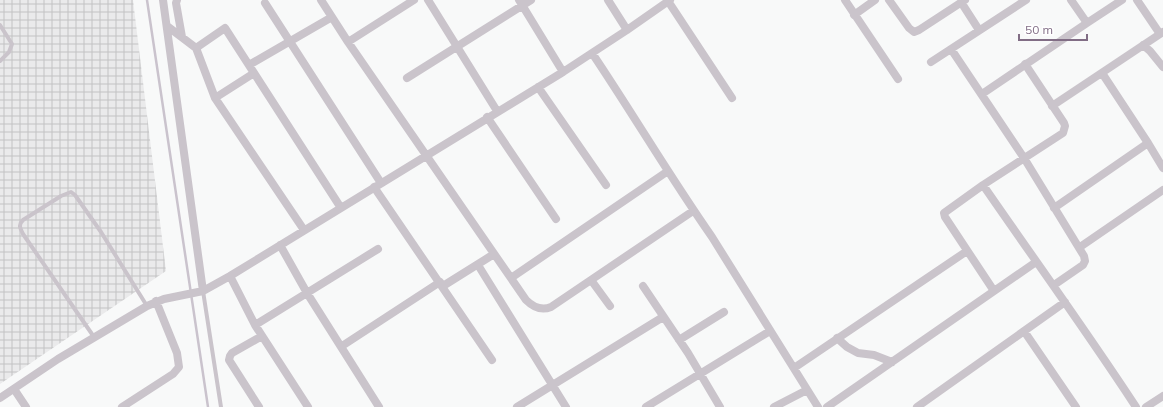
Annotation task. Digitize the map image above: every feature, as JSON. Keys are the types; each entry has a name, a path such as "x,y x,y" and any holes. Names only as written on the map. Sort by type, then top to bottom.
{"street":[{"path":"163,0 201,292"},
{"path":"177,0 176,3 182,37"},
{"path":"321,0 348,42 526,300 535,307 546,309 551,307 693,211"},
{"path":"348,42 414,0"},
{"path":"428,0 497,111"},
{"path":"407,78 457,48 521,3 531,0"},
{"path":"608,0 627,30"},
{"path":"845,0 898,79"},
{"path":"854,15 875,0"},
{"path":"889,0 909,28 914,32 963,1 979,30"},
{"path":"931,62 1026,0"},
{"path":"1071,0 1087,23"},
{"path":"982,94 1122,0"},
{"path":"1052,106 1161,33 1137,0"},
{"path":"0,398 58,359 156,301 201,292 230,276 487,117 563,72 669,1 732,98"},
{"path":"265,3 378,185 492,360"},
{"path":"521,3 563,72"},
{"path":"249,65 332,17"},
{"path":"167,26 196,48 215,98 304,230"},
{"path":"196,48 225,28 341,208"},
{"path":"1143,45 1163,67"},
{"path":"951,49 1024,158 1054,208 1080,247 1084,256 1085,261 1083,265 1054,285"},
{"path":"592,53 619,93 693,211 712,237 818,407"},
{"path":"994,290 944,217 944,213 983,185 1063,133 1065,126 1064,123 1025,64"},
{"path":"215,98 254,73"},
{"path":"1102,73 1163,168"},
{"path":"538,87 606,185"},
{"path":"487,117 556,219"},
{"path":"1054,208 1148,143"},
{"path":"511,278 668,171"},
{"path":"983,185 1036,262 1054,285 1136,407"},
{"path":"1080,247 1163,190"},
{"path":"280,245 307,293 380,407"},
{"path":"255,325 378,248"},
{"path":"794,368 967,250"},
{"path":"342,346 442,284 478,265 494,254"},
{"path":"827,407 1036,262"},
{"path":"478,265 566,407"},
{"path":"230,276 255,325 308,407"},
{"path":"591,280 610,306"},
{"path":"643,286 679,340 720,407"},
{"path":"122,407 135,404 173,374 179,367 177,353 156,301"},
{"path":"917,407 1065,302"},
{"path":"679,340 724,312"},
{"path":"517,407 663,317"},
{"path":"646,407 770,331"},
{"path":"1024,331 1076,407"},
{"path":"259,407 229,360 232,353 262,336"},
{"path":"837,338 847,347 858,353 874,355 892,362"},
{"path":"14,389 26,407"},
{"path":"774,407 807,390"},
{"path":"1146,407 1163,396"}],"lane":[{"path":"0,25 12,44 10,52 0,61"},
{"path":"94,338 19,226 23,220 61,196 71,192 75,195 101,232 147,306"},
{"path":"201,292 221,407"}],"shaded area":[{"path":"0,0 133,0 166,271 0,384"}],"waterway":[{"path":"147,0 208,407"}]}
